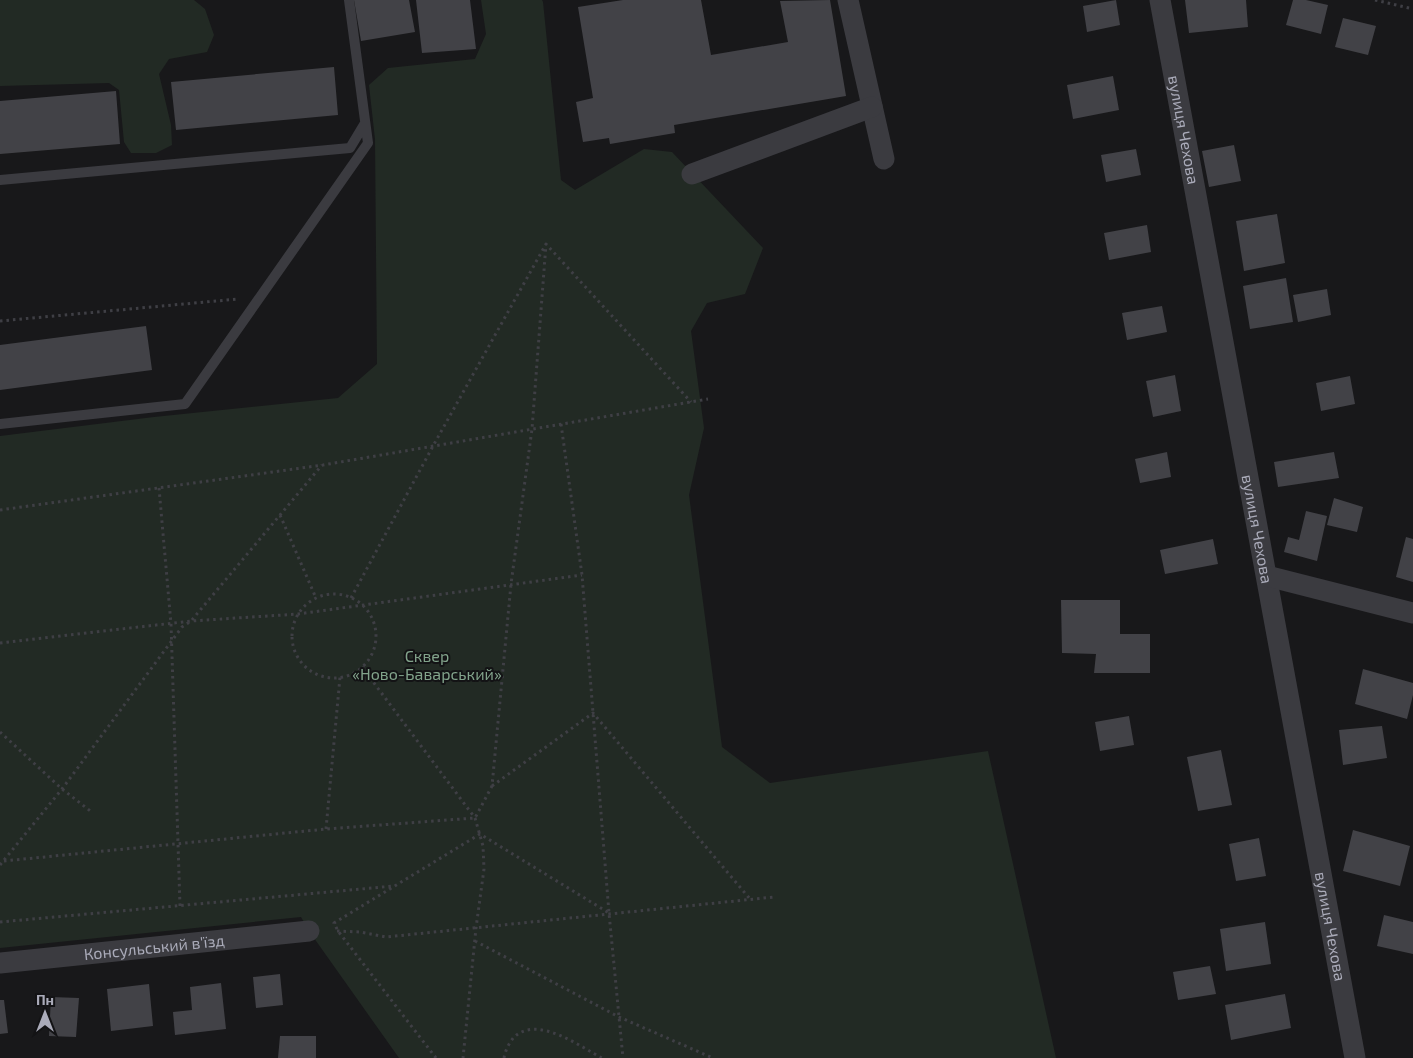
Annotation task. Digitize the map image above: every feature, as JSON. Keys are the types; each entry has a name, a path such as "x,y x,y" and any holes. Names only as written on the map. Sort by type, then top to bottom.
{"street":[{"path":"848,0 884,159"},
{"name":"вулиця Чехова","path":"1160,0 1355,1058"},
{"path":"692,174 872,108"},
{"path":"1267,576 1413,613"},
{"name":"Консульський в'їзд","path":"0,963 309,930"}],"lane":[{"path":"0,424 185,404 368,143 349,0"},
{"path":"0,180 350,148 365,123"}],"path":[{"path":"1375,0 1413,9"},
{"path":"546,244 691,402"},
{"path":"475,818 492,786 511,584 532,429 546,244"},
{"path":"351,598 433,446 546,244"},
{"path":"0,322 260,297"},
{"path":"0,510 323,465 708,400"},
{"path":"561,424 582,575 609,913 624,1058"},
{"path":"0,865 62,789 182,627 191,621 323,465"},
{"path":"160,488 171,624 180,906"},
{"path":"280,515 316,598"},
{"path":"0,644 191,621 298,614 582,575"},
{"path":"339,594 361,604 369,613 374,624 376,636 374,647 362,667 352,674 328,678 307,668 299,659 294,648 292,636 294,625 298,614 306,604 316,598 339,594"},
{"path":"362,667 475,818 480,834 483,846 484,869 476,928 464,1058"},
{"path":"326,829 340,677"},
{"path":"492,786 593,713"},
{"path":"593,713 750,899"},
{"path":"0,732 62,789 93,813"},
{"path":"4,861 326,829 475,818"},
{"path":"480,834 609,913"},
{"path":"436,1058 338,931 334,923 480,834"},
{"path":"0,922 394,886"},
{"path":"309,930 360,932 386,937 774,897"},
{"path":"475,941 619,1018 713,1058"},
{"path":"504,1058 511,1041 519,1033 534,1028 552,1032 602,1058"}],"green space":[{"path":"0,0 194,0 205,9 214,35 207,52 169,59 159,74 171,125 172,145 156,153 131,153 124,142 119,90 109,83 0,86"},
{"name":"Сквер «Ново-Баварський»","path":"481,0 542,0 543,2 561,180 575,190 644,149 672,152 763,248 745,294 707,303 691,331 704,428 689,495 722,747 770,783 988,751 1056,1058 399,1058 301,917 0,948 0,436 154,417 338,398 377,364 375,139 369,85 388,68 475,59 486,34"}],"building":[{"path":"354,0 409,0 415,32 361,41"},
{"path":"416,0 470,0 476,49 422,53"},
{"path":"623,0 701,0 711,55 788,42 780,1 830,0 846,96 674,125 675,133 610,144 609,138 583,142 576,102 593,98 578,7"},
{"path":"1116,0 1120,25 1087,32 1083,6"},
{"path":"1185,0 1246,0 1248,27 1189,33"},
{"path":"1293,0 1306,0 1328,5 1321,34 1286,25"},
{"path":"1343,18 1376,26 1368,55 1335,47"},
{"path":"334,67 338,115 176,130 171,82"},
{"path":"1113,76 1119,110 1073,119 1067,85"},
{"path":"116,91 120,144 0,154 0,101"},
{"path":"1234,145 1241,181 1209,187 1202,151"},
{"path":"1136,149 1141,175 1106,182 1101,155"},
{"path":"1277,214 1285,263 1244,271 1236,221"},
{"path":"1147,225 1151,252 1109,260 1104,233"},
{"path":"1286,278 1293,322 1250,329 1243,286"},
{"path":"1327,289 1331,315 1298,322 1293,295"},
{"path":"1162,306 1167,332 1127,340 1122,313"},
{"path":"146,326 152,370 0,390 0,345"},
{"path":"1175,375 1181,411 1153,417 1146,381"},
{"path":"1350,376 1355,404 1321,411 1316,383"},
{"path":"1167,452 1171,477 1140,483 1135,459"},
{"path":"1334,452 1339,478 1278,487 1274,462"},
{"path":"1334,498 1363,507 1357,532 1327,525"},
{"path":"1306,511 1327,516 1317,561 1284,552 1288,537 1299,540"},
{"path":"1406,537 1413,539 1413,582 1396,577"},
{"path":"1213,539 1218,564 1165,574 1160,550"},
{"path":"1061,600 1120,600 1120,634 1150,634 1150,673 1094,673 1096,654 1062,653"},
{"path":"1363,669 1413,683 1413,695 1407,719 1355,704"},
{"path":"1129,716 1134,745 1100,751 1095,722"},
{"path":"1382,726 1387,758 1343,765 1339,730"},
{"path":"1221,750 1232,805 1198,811 1187,757"},
{"path":"1353,830 1410,846 1400,886 1343,871"},
{"path":"1259,838 1266,876 1236,881 1229,844"},
{"path":"1384,915 1413,922 1413,954 1377,946"},
{"path":"1265,922 1271,964 1226,971 1220,929"},
{"path":"1210,966 1216,994 1178,1000 1173,972"},
{"path":"280,974 283,1005 256,1008 253,977"},
{"path":"221,983 226,1029 175,1035 173,1012 192,1010 190,987"},
{"path":"149,984 153,1026 111,1031 107,989"},
{"path":"1285,994 1291,1028 1231,1040 1225,1005"},
{"path":"51,997 79,998 76,1037 49,1036"},
{"path":"0,1000 4,1000 8,1033 0,1034"},
{"path":"280,1036 316,1036 316,1058 278,1058"}]}
